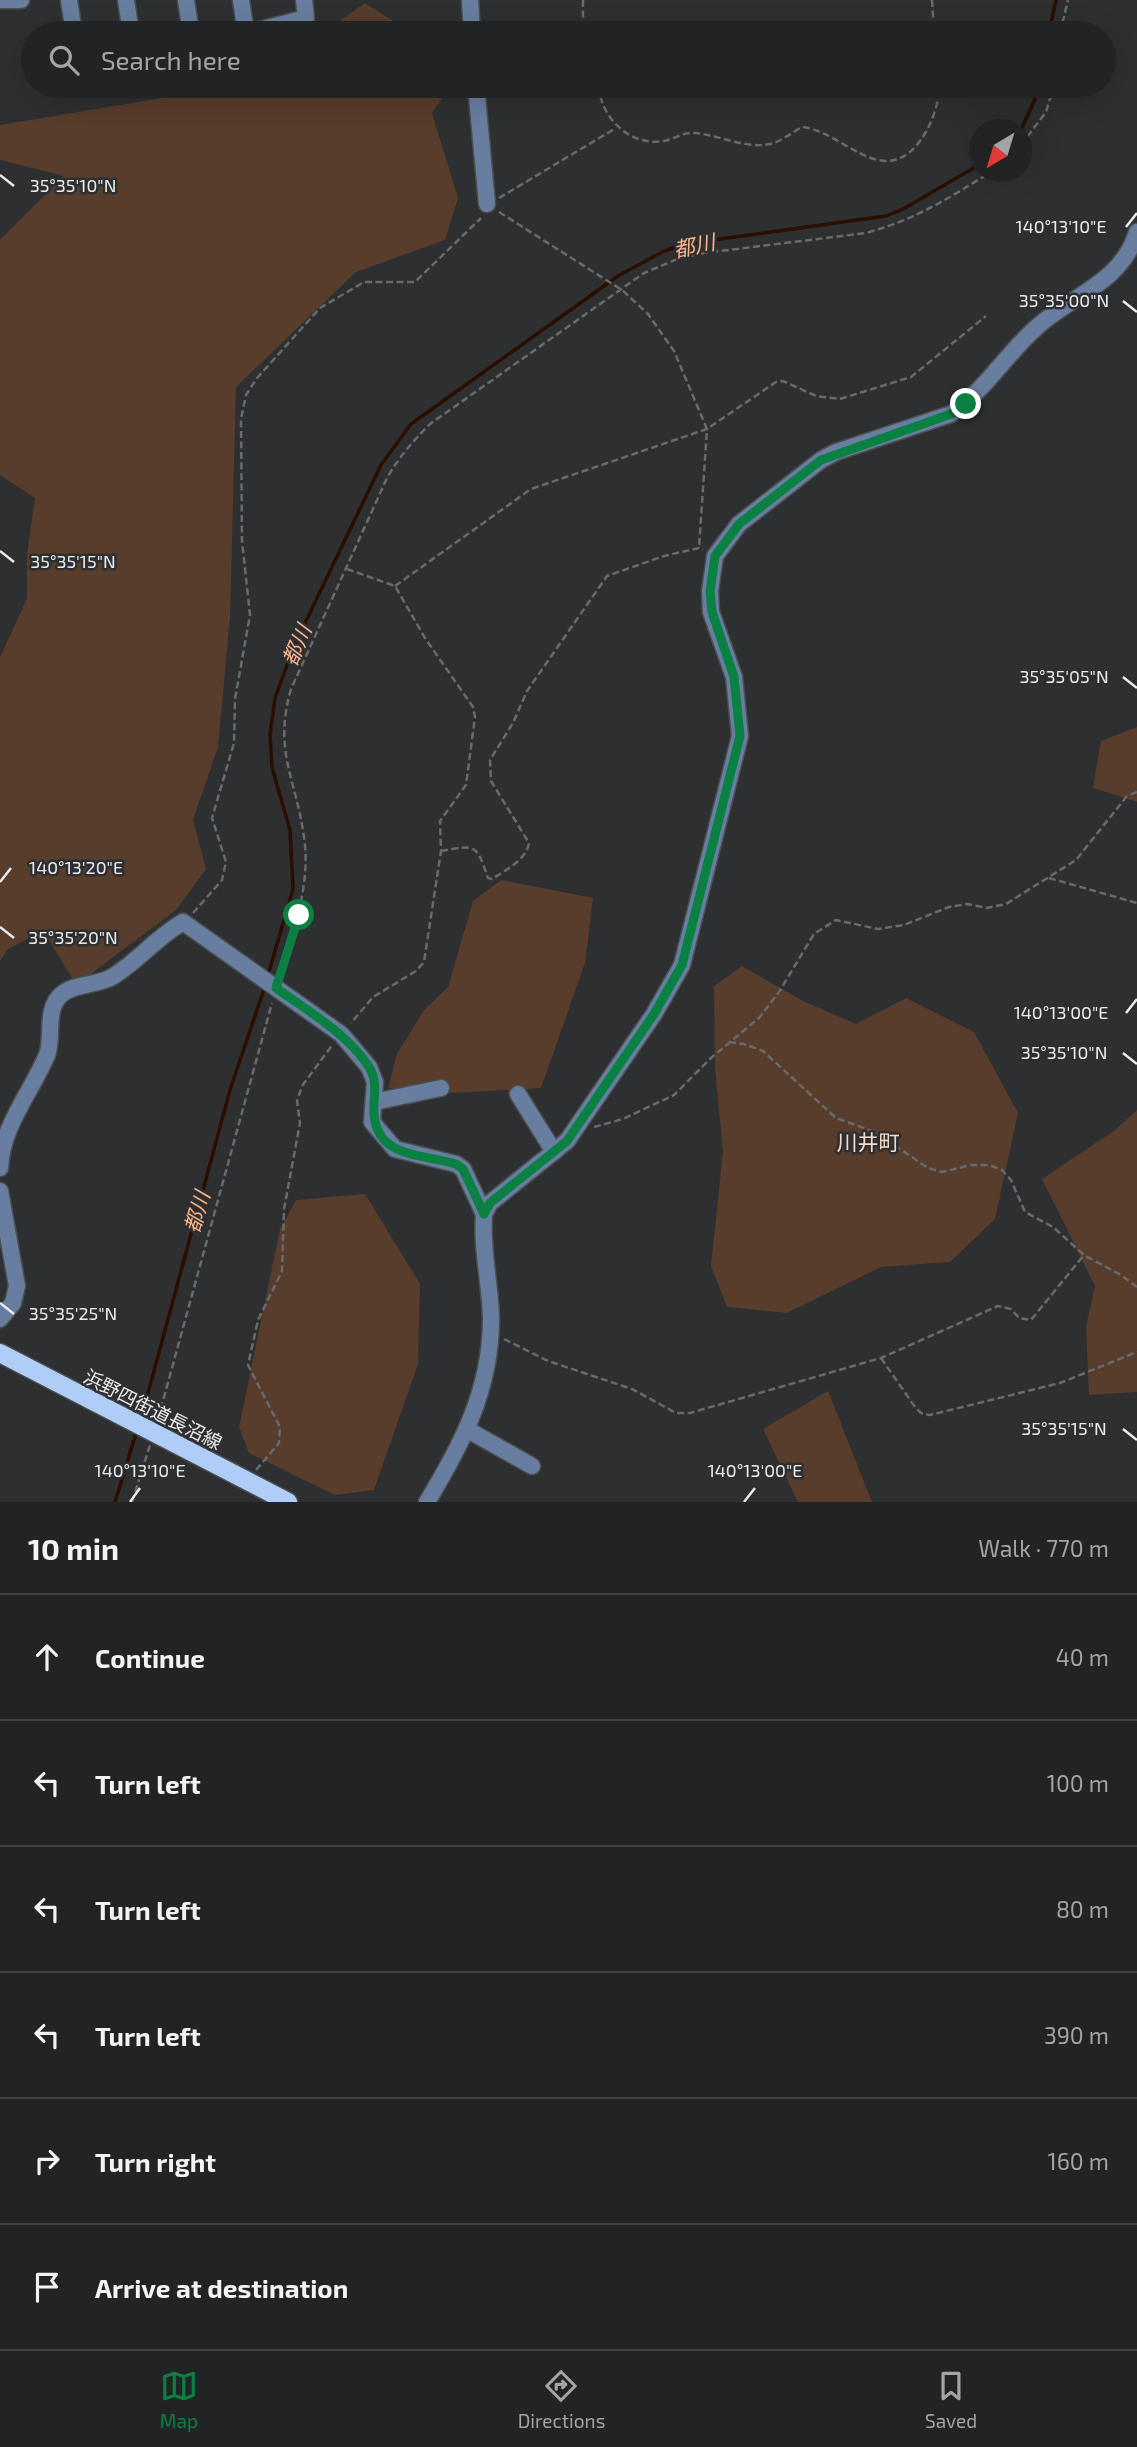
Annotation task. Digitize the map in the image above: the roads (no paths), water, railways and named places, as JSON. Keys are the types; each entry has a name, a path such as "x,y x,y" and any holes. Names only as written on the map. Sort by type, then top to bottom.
{"main road":[{"name":"浜野四街道長沼線","path":"0,1353 288,1502"}],"street":[{"path":"0,0 21,0"},
{"path":"69,0 72,21"},
{"path":"126,0 129,21"},
{"path":"186,0 189,21"},
{"path":"242,0 245,21"},
{"path":"294,21 306,18 304,0"},
{"path":"470,0 471,21"},
{"path":"478,98 487,204"},
{"path":"484,1214 490,1203 554,1152 576,1127 654,1014 682,965 735,763 740,725 734,677 712,612 710,591 715,556 724,541 739,524 821,460 951,414 966,404 1039,325 1109,277 1133,246 1137,232"},
{"path":"0,1168 4,1139 48,1052 54,1004 62,994 112,976 146,951 159,936 183,922 341,1034 369,1067 375,1082 372,1122 377,1131 403,1153 456,1164 463,1169 484,1214 490,1338 482,1392 468,1430 427,1502"},
{"path":"374,1102 441,1088"},
{"path":"518,1094 554,1152"},
{"path":"0,1191 17,1286 13,1303 0,1319"},
{"path":"468,1430 532,1466"}],"waterway":[{"name":"都川","path":"1052,21 1056,0"},
{"name":"都川","path":"1026,119 1036,98"},
{"name":"都川","path":"268,975 293,889 290,830 272,768 270,735 275,698 294,646 381,465 411,424 618,276 664,251 684,244 886,216 969,171"},
{"name":"都川","path":"141,1419 230,1090 265,986"},
{"name":"都川","path":"115,1502 137,1430"}],"district":[{"name":"川井町","path":"868,1141"}]}
